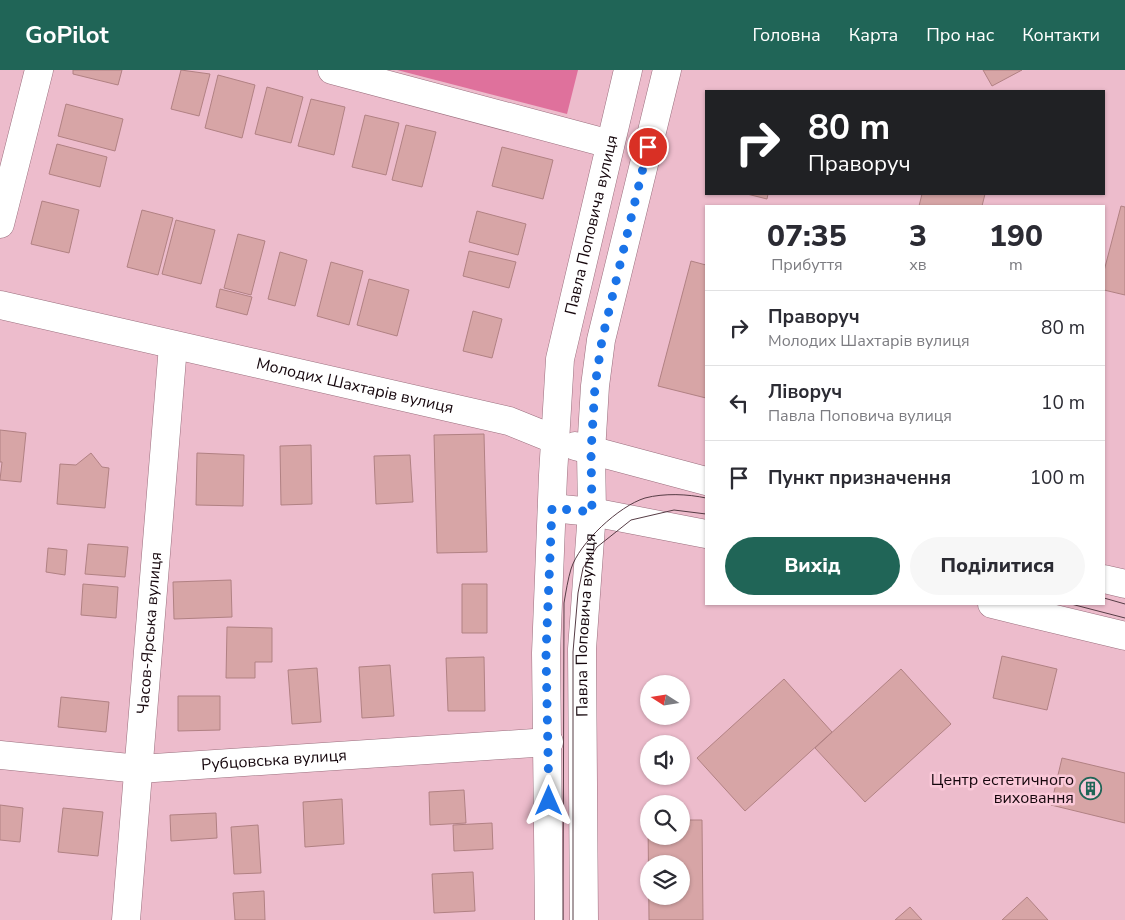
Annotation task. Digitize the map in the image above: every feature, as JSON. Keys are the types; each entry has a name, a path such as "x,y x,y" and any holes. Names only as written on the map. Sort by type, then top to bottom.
{"main road":[{"path":"0,224 39,70"},
{"path":"332,70 610,144"},
{"name":"Павла Поповича вулиця","path":"549,920 546,653 560,359 628,70"},
{"name":"Павла Поповича вулиця","path":"584,920 582,649 592,512 591,452 595,386 602,340 667,70"},
{"name":"Молодих Шахтарів вулиця","path":"0,305 173,346 509,421 591,452 705,481"},
{"name":"Часов-Ярська вулиця","path":"126,920 173,346"},
{"path":"552,508 592,512 705,534"},
{"path":"1105,579 1125,584"},
{"path":"996,605 1125,636"},
{"name":"Рубцовська вулиця","path":"0,755 139,769 548,742"}],"shaded area":[{"path":"397,70 578,70 567,114"}],"building":[{"path":"73,70 122,70 118,85 73,74"},
{"path":"181,70 210,74 199,116 171,109"},
{"path":"983,70 1022,70 992,86"},
{"path":"218,75 255,85 242,138 205,128"},
{"path":"267,87 303,97 291,143 255,134"},
{"path":"311,99 345,107 334,155 298,146"},
{"path":"66,104 123,119 115,151 58,136"},
{"path":"365,115 399,123 386,175 352,167"},
{"path":"406,125 436,132 422,187 392,180"},
{"path":"57,144 107,157 100,187 49,174"},
{"path":"502,147 553,160 543,199 492,186"},
{"path":"751,195 768,195 767,199"},
{"path":"922,195 985,195 982,205 919,205"},
{"path":"42,201 79,210 69,253 31,244"},
{"path":"1121,206 1125,207 1125,295 1105,290 1105,267"},
{"path":"142,210 173,218 158,275 127,267"},
{"path":"477,211 526,224 518,255 469,242"},
{"path":"176,220 215,230 201,284 162,274"},
{"path":"238,234 265,241 251,295 224,288"},
{"path":"469,251 516,262 509,288 463,276"},
{"path":"280,252 307,260 295,306 268,299"},
{"path":"691,261 705,265 705,398 658,386"},
{"path":"331,262 363,271 349,325 317,316"},
{"path":"369,279 409,290 397,336 357,325"},
{"path":"220,289 252,297 247,315 216,307"},
{"path":"473,311 502,319 492,358 463,351"},
{"path":"0,430 26,433 21,482 0,480 2,462 0,462"},
{"path":"484,434 487,552 437,553 434,435"},
{"path":"311,445 312,504 281,505 280,446"},
{"path":"91,453 102,467 109,468 105,508 57,504 60,464 76,465"},
{"path":"197,453 244,455 243,506 196,505"},
{"path":"410,455 413,502 376,504 374,456"},
{"path":"88,544 128,547 125,577 85,574"},
{"path":"48,548 67,550 65,575 46,572"},
{"path":"231,580 232,617 174,619 173,582"},
{"path":"83,584 118,587 116,618 81,615"},
{"path":"462,584 487,584 487,633 462,633"},
{"path":"227,627 272,628 272,662 255,662 255,678 226,678"},
{"path":"1002,656 1057,669 1047,710 993,698"},
{"path":"484,657 485,711 448,711 446,658"},
{"path":"390,665 394,716 362,718 359,667"},
{"path":"317,668 321,722 292,724 288,670"},
{"path":"901,669 951,724 865,802 815,748"},
{"path":"784,679 832,732 745,811 697,758"},
{"path":"178,696 220,696 220,730 178,731"},
{"path":"61,697 109,702 106,732 58,727"},
{"name":"Центр естетичного виховання","path":"1062,758 1125,773 1125,823 1051,805"},
{"path":"464,790 466,823 430,825 429,792"},
{"path":"342,799 344,844 305,847 303,802"},
{"path":"0,805 23,808 20,842 0,840"},
{"path":"63,808 103,812 98,856 58,852"},
{"path":"216,813 217,838 171,841 170,815"},
{"path":"690,820 702,820 703,920 649,920 649,905 690,905 690,855 648,855 648,845 690,845"},
{"path":"492,823 493,849 454,851 453,825"},
{"path":"258,825 261,873 234,874 231,827"},
{"path":"473,872 475,911 434,913 432,874"},
{"path":"264,891 265,920 235,920 233,893"},
{"path":"1027,897 1048,920 1002,920"},
{"path":"910,907 922,920 895,920"}],"tram line":[{"path":"563,920 564,603 571,569 575,559 591,537 612,517 635,502 652,496 668,495 705,498"},
{"path":"573,920 573,652 578,593 583,568 597,547 631,520 674,510 705,514"},
{"path":"1105,598 1125,604"},
{"path":"1075,605 1125,618"}],"place":[{"name":"Центр естетичного виховання","path":"1090,789"}],"route":[{"path":"549,801 546,653 552,508 592,512 591,452 595,386 602,340 648,147"}]}
